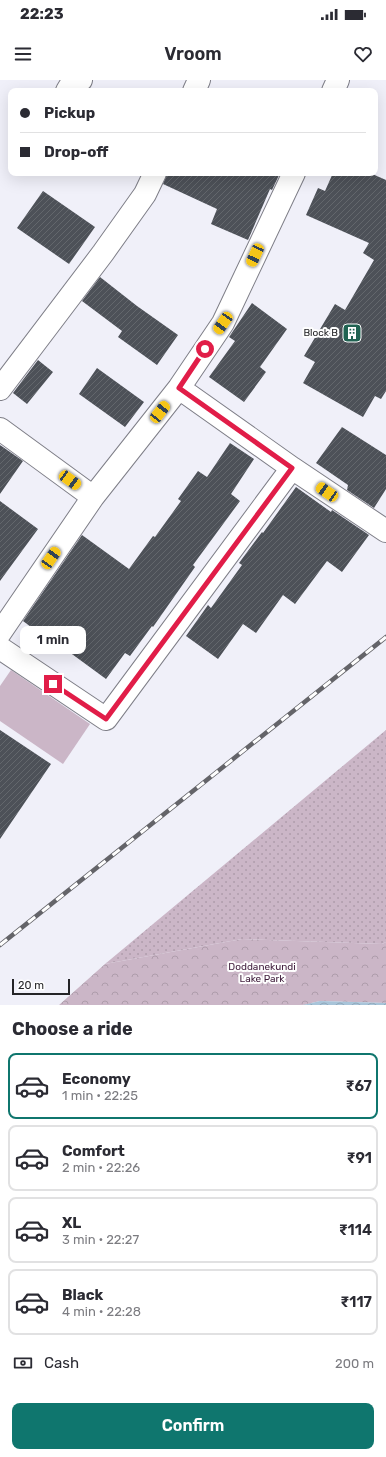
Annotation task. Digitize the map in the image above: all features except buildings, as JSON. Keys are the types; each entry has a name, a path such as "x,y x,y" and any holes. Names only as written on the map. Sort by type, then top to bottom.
{"street":[{"path":"69,88 81,80"},
{"path":"0,389 103,253 145,194 154,176"},
{"path":"0,633 93,497 179,388 223,323 293,176"},
{"path":"179,388 292,468 386,531"},
{"path":"0,429 93,497"},
{"path":"0,648 106,719 292,468"}],"green space":[{"path":"11,670 90,724 63,764 0,721 0,686"},
{"path":"386,730 386,942 382,944 242,939 105,964"},
{"name":"Doddanekundi Lake Park","path":"242,939 382,944 386,942 386,1003 320,1001 303,1005 59,1005 105,964"}],"water":[{"path":"320,1001 386,1003 386,1005 303,1005"}],"railway":[{"path":"0,945 386,637"}],"place":[{"name":"Block B","path":"352,333"}],"route":[{"path":"53,684 106,719 292,468 179,388 205,349"}]}
